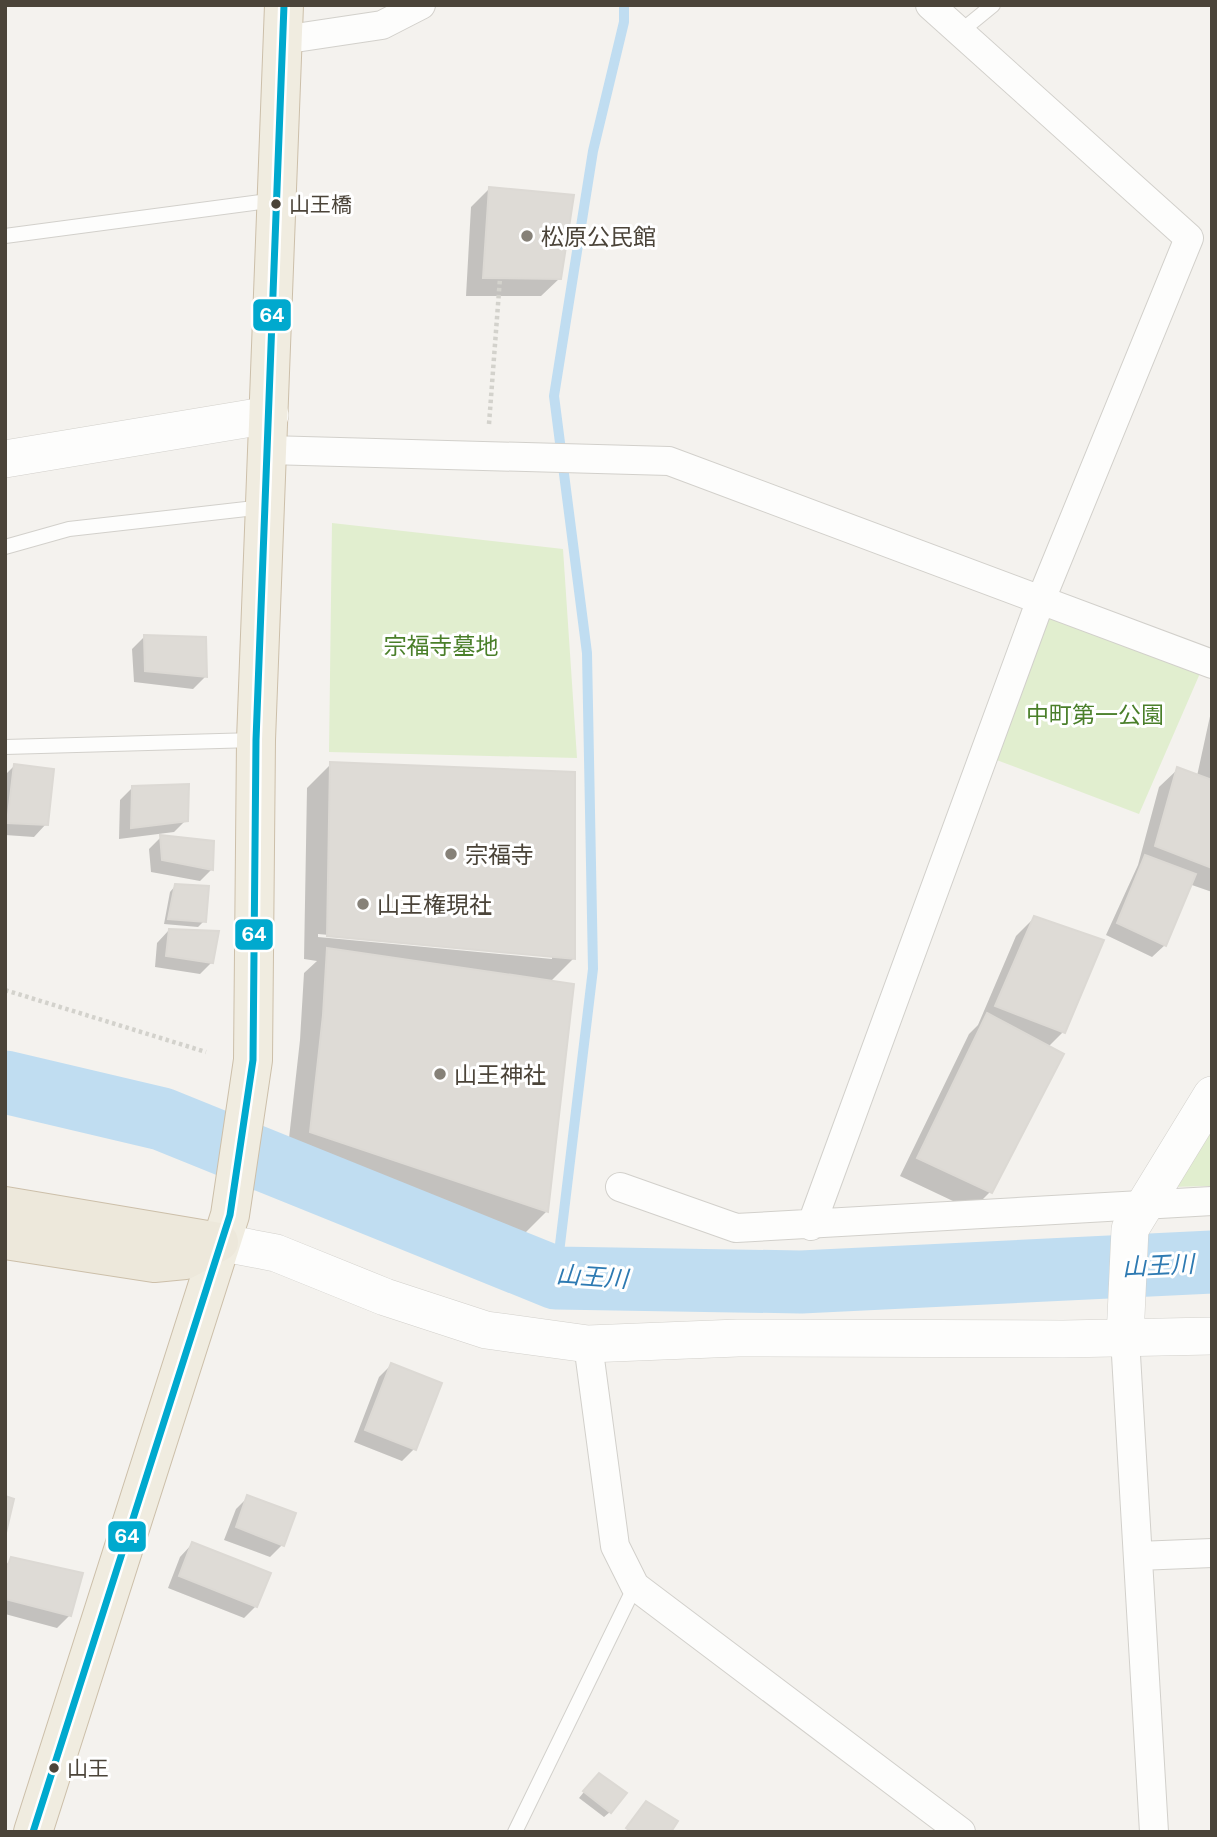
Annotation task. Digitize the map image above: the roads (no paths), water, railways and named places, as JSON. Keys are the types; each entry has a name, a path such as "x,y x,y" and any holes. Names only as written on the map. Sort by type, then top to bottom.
{"highway":[{"path":"33,1832 224,1228 253,1060 256,740 283,23"},
{"path":"5,1206 224,1228"},
{"path":"5,1240 154,1263 185,1261 224,1228"}],"street":[{"path":"283,23 382,25 421,5"},
{"path":"811,1226 1040,601 1189,238 930,5"},
{"path":"5,459 269,432 487,456 600,456 669,461 1212,664"},
{"path":"1154,1832 1125,1338 1138,1216 1212,1095"},
{"path":"620,1187 736,1228 1138,1216 1212,1201"},
{"path":"224,1228 276,1253 385,1297 486,1329 588,1344 738,1338 1212,1336"},
{"path":"588,1344 615,1546 635,1586 961,1832"},
{"path":"1138,1556 1212,1553"}],"lane":[{"path":"960,32 992,5"},
{"path":"5,236 278,200"},
{"path":"5,547 69,529 265,507"},
{"path":"5,747 256,740"},
{"path":"515,1832 635,1586"}],"waterway":[{"path":"556,1278 593,969 587,653 554,396 593,151 624,22 624,5"},
{"name":"山王川","path":"5,1082 162,1119 556,1278 801,1282 1212,1262"}],"place":[{"name":"山王橋","path":"276,204"},
{"name":"松原公民館","path":"527,236"},
{"name":"宗福寺","path":"451,854"},
{"name":"山王権現社","path":"363,904"},
{"name":"山王神社","path":"440,1074"},
{"name":"山王","path":"54,1768"}],"park label":[{"name":"宗福寺墓地","path":"441,645"},
{"name":"中町第一公園","path":"1095,714"}]}
